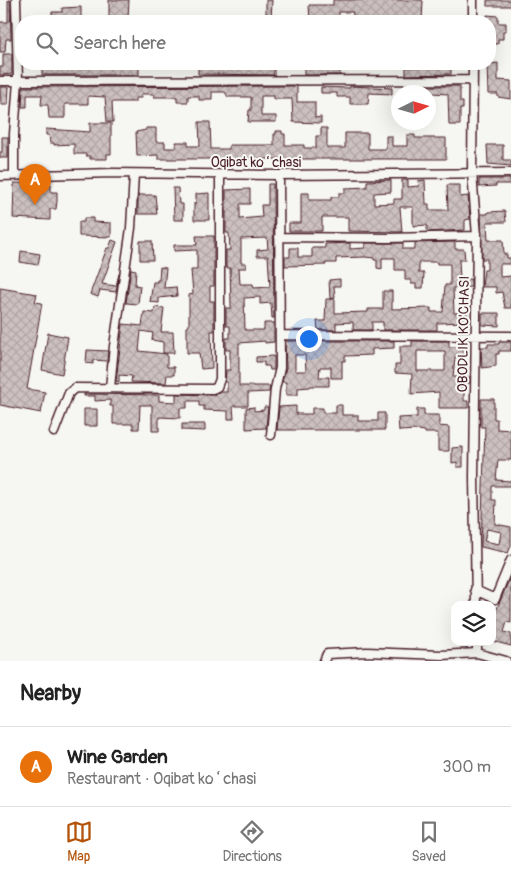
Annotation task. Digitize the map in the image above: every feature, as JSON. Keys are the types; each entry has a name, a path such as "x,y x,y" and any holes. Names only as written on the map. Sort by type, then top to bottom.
{"street":[{"path":"16,0 16,15"},
{"path":"473,0 473,15"},
{"path":"14,176 18,70"},
{"name":"OBODLIK KO'CHASI","path":"473,70 472,173 477,236 476,601"},
{"path":"0,81 473,80"},
{"path":"110,388 131,228 134,174"},
{"name":"Oqibat koʻchasi","path":"0,176 511,174"},
{"path":"54,432 72,390 82,387 213,389 217,387 220,378 220,175"},
{"path":"271,434 275,389 280,368 279,175"},
{"path":"279,238 477,236"},
{"path":"280,334 511,336"},
{"path":"475,590 495,599 511,560"},
{"path":"477,646 477,653"},
{"path":"324,661 327,654 367,652 441,655 477,653 506,661"}],"building":[{"path":"8,0 10,0 11,39 6,39 5,52 0,52 0,22 8,22"},
{"path":"109,0 129,0 128,15 109,15"},
{"path":"266,0 272,0 271,15 266,15"},
{"path":"333,0 423,1 422,15 353,15 353,12 339,12 339,15 310,15 309,5 333,5"},
{"path":"487,0 511,0 511,6 487,6"},
{"path":"81,7 81,15 52,15 52,12 62,12 62,8"},
{"path":"496,16 498,16 498,23 506,23 503,39 498,39 498,44 496,44"},
{"path":"3,54 12,54 12,74 0,75 0,67 3,67"},
{"path":"496,63 498,63 498,80 511,81 511,99 498,97 498,94 488,94 487,70 496,70"},
{"path":"42,70 139,70 139,75 42,75"},
{"path":"198,70 274,70 274,75 198,74"},
{"path":"304,70 340,70 340,75 304,75"},
{"path":"406,70 451,70 451,74 406,75"},
{"path":"297,86 297,102 315,102 315,118 321,117 321,123 293,122 292,99 274,99 274,96 261,96 261,116 276,116 276,122 248,122 249,110 251,110 251,97 228,97 225,92 212,92 212,99 205,100 199,100 199,96 188,96 188,102 177,102 177,97 154,97 154,94 141,94 141,98 135,98 135,102 112,102 113,122 107,122 105,97 88,96 88,104 65,104 65,118 49,118 48,105 41,105 42,95 27,95 27,107 22,107 23,87"},
{"path":"350,86 391,88 391,94 369,93 368,104 350,104 350,97 337,97 337,93 321,93 321,87 350,88"},
{"path":"436,86 460,86 460,102 463,102 463,109 460,109 460,125 449,125 448,94 436,93"},
{"path":"0,87 9,87 8,105 1,105"},
{"path":"199,122 210,122 211,149 229,149 229,145 274,145 274,134 276,134 276,131 282,131 282,134 285,134 285,145 304,145 304,148 316,148 316,136 321,136 321,128 327,128 327,148 345,148 345,133 368,133 368,149 386,149 386,136 392,136 392,146 407,146 407,135 415,135 415,138 446,138 446,159 158,159 158,155 137,156 136,132 146,130 146,128 156,128 156,142 165,142 165,148 176,148 176,142 188,142 188,146 200,146"},
{"path":"90,123 111,123 111,154 107,154 107,159 90,159 90,156 86,156 86,154 74,154 74,144 54,145 54,143 50,143 49,135 46,135 46,129 90,132"},
{"path":"2,137 8,137 8,158 0,158"},
{"path":"487,145 503,145 503,160 511,160 511,166 488,164"},
{"path":"479,179 510,179 511,184 479,187"},
{"path":"391,180 391,192 374,193 374,204 394,203 394,199 402,199 402,180 408,180 408,187 419,186 418,181 425,180 426,204 429,204 429,210 448,210 447,185 460,185 460,197 468,196 470,219 465,220 465,230 427,232 427,225 413,226 413,207 400,207 402,232 348,231 348,217 322,217 322,231 289,231 289,223 301,223 301,193 309,193 309,200 331,200 331,197 339,197 339,193 345,193 345,188 367,187 367,181"},
{"path":"14,183 51,184 51,192 57,192 57,201 56,209 50,209 50,220 13,218"},
{"path":"268,184 273,184 274,318 272,318 271,303 260,304 260,297 244,298 245,330 264,330 264,323 274,323 274,342 239,343 239,386 270,386 269,392 248,393 248,406 233,406 234,419 228,419 228,411 204,410 204,406 199,406 199,401 187,401 187,408 180,408 180,418 159,417 159,431 152,431 152,405 140,405 139,429 133,429 133,424 113,424 113,406 110,406 110,400 95,401 95,396 84,396 84,394 159,395 159,401 176,402 176,394 213,395 219,392 227,392 227,382 225,382 226,370 230,370 230,350 226,350 226,338 230,338 230,326 226,326 226,308 231,308 231,306 230,268 226,268 226,250 230,250 229,233 226,233 226,190 250,189 250,204 240,204 240,219 262,217 261,205 268,205","holes":["267,238 268,249 257,250 257,256 268,256 270,287 254,288 253,284 240,284 239,268 246,268 246,263 241,263 241,239"]},
{"path":"173,188 178,188 179,204 183,204 183,220 174,220"},
{"path":"209,193 209,220 194,220 196,194"},
{"path":"138,195 155,195 157,214 138,214"},
{"path":"505,211 506,222 487,222 488,240 503,240 504,254 507,254 507,258 511,258 511,264 500,264 500,277 511,276 511,308 505,308 502,292 496,293 496,287 482,287 484,270 487,270 487,259 482,259 481,214"},
{"path":"84,218 93,218 93,222 111,223 111,237 79,236 79,222 84,222"},
{"path":"196,236 214,236 214,286 210,286 210,301 214,301 214,331 211,331 212,368 201,369 199,353 187,353 189,295 193,294 191,270 197,270 197,250 174,251 174,245 197,245"},
{"path":"112,240 117,242 102,284 116,286 119,274 116,292 100,290 98,297 90,294 107,248 109,248"},
{"path":"140,241 152,241 153,260 140,260"},
{"path":"455,242 455,249 464,249 465,260 459,260 460,279 471,279 471,287 453,288 454,313 467,312 467,322 437,323 437,330 383,330 383,322 372,322 372,330 353,330 353,322 336,323 336,330 318,330 317,321 325,321 326,299 335,299 335,313 368,312 368,309 383,309 383,291 392,291 392,309 431,308 431,312 443,312 445,285 450,285 450,264 419,262 419,273 424,273 423,288 416,288 416,284 411,284 411,280 405,280 405,270 395,270 395,258 382,258 382,269 377,268 377,260 365,257 336,258 336,263 325,263 326,265 285,266 285,257 290,257 290,248 298,248 298,257 312,257 312,248 325,248 325,244 350,243 350,249 365,248 365,243 403,243 403,249 415,249 415,243"},
{"path":"21,251 40,254 38,265 20,262"},
{"path":"160,267 166,268 164,288 176,287 177,296 159,298 159,303 150,302 153,282 159,280"},
{"path":"131,269 136,270 135,285 140,286 138,304 126,303"},
{"path":"340,279 340,286 334,286 335,298 330,299 329,280"},
{"path":"0,288 37,294 35,302 42,303 27,389 45,392 41,413 0,405"},
{"path":"155,307 164,308 161,332 173,332 174,353 163,353 163,342 152,340 153,333 141,331 139,351 167,354 167,367 174,367 174,375 167,375 166,383 131,382 132,376 119,375 119,382 116,381 123,324 142,326 144,312 154,313"},
{"path":"482,313 499,313 499,326 482,325"},
{"path":"48,333 68,337 62,374 42,370"},
{"path":"285,341 394,341 394,348 372,349 372,355 345,356 345,361 342,361 342,378 331,378 331,367 320,367 319,377 329,377 329,386 298,388 298,395 286,395 286,382 282,382 286,368","holes":["295,355 305,355 306,371 295,371"]},
{"path":"412,341 449,341 449,347 463,347 463,357 455,357 453,377 470,377 470,383 464,383 464,401 468,401 468,408 439,408 439,392 411,394 412,374 395,373 395,365 400,365 400,346 412,346","holes":["417,351 445,351 445,371 417,371"]},
{"path":"499,342 511,342 511,351 499,351 499,354 496,354 496,366 482,368 481,347 488,347 488,344 499,344"},
{"path":"87,350 108,351 107,361 93,360 93,364 86,363"},
{"path":"274,356 274,370 270,370 269,366 264,366 264,362 256,362 256,357"},
{"path":"481,399 494,399 494,419 497,419 497,429 511,430 511,460 498,460 496,480 511,481 511,486 492,486 492,500 496,500 495,524 511,527 511,546 508,553 481,547 485,427 481,427","holes":["487,529 501,532 499,544 484,541"]},
{"path":"336,405 342,405 342,415 358,415 358,421 378,421 378,413 385,413 385,430 277,430 279,407 296,406 296,414 312,414 312,408 323,408 323,413 336,413"},
{"path":"254,407 254,411 264,410 264,407 268,407 266,428 246,429 246,408"},
{"path":"84,409 97,409 97,426 84,426"},
{"path":"417,409 424,409 424,415 439,415 439,426 449,427 449,451 438,451 438,433 425,433 425,431 418,430 399,431 398,418 417,417"},
{"path":"182,424 205,424 205,431 182,430"},
{"path":"463,447 463,467 457,467 457,462 452,463 452,448"},
{"path":"511,575 511,623 507,622 504,632 511,634 511,646 496,642 496,611"}],"place":[{"name":"Wine Garden","path":"35,205"}]}
